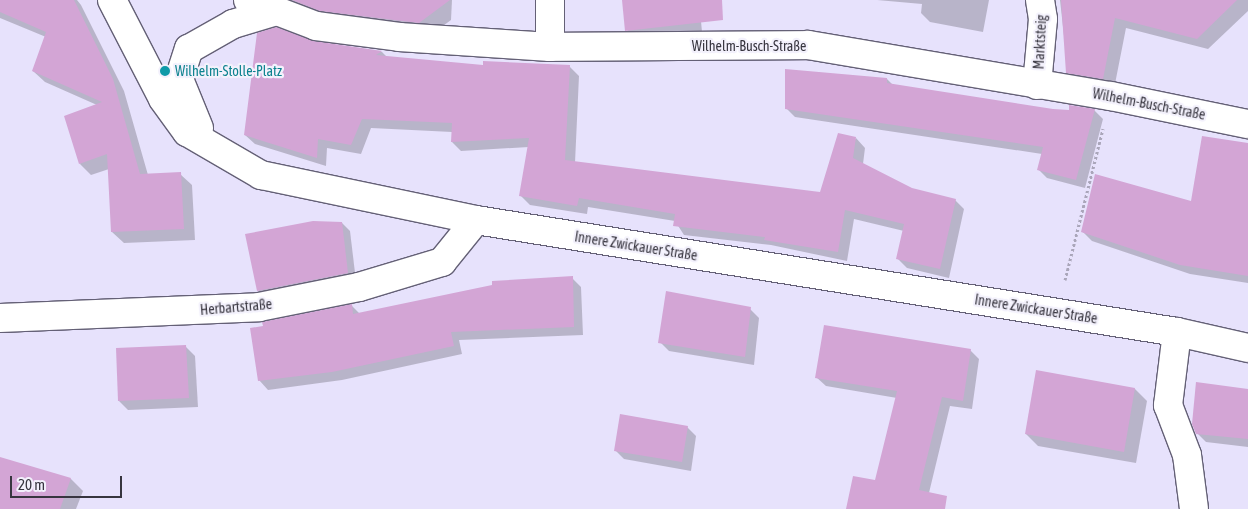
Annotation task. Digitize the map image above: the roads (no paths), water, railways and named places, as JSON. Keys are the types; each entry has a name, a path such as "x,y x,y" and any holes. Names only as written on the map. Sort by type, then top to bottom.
{"main road":[{"name":"Innere Zwickauer Straße","path":"112,0 163,99 187,132 211,148 261,175 476,220 1177,332 1248,348"},
{"name":"Wilhelm-Busch-Straße","path":"248,0 316,26 399,37 550,47 808,45 1247,121"},
{"path":"550,0 550,47"},
{"name":"Marktsteig","path":"1037,85 1043,19 1040,0"},
{"path":"211,148 187,108 179,79 181,63 189,49 209,35 276,11"},
{"name":"Herbartstraße","path":"0,318 259,307 305,298 442,262 476,220"},
{"path":"1177,332 1168,405 1187,455 1194,509"}],"place":[{"name":"Wilhelm-Stolle-Platz","path":"165,71"}]}
